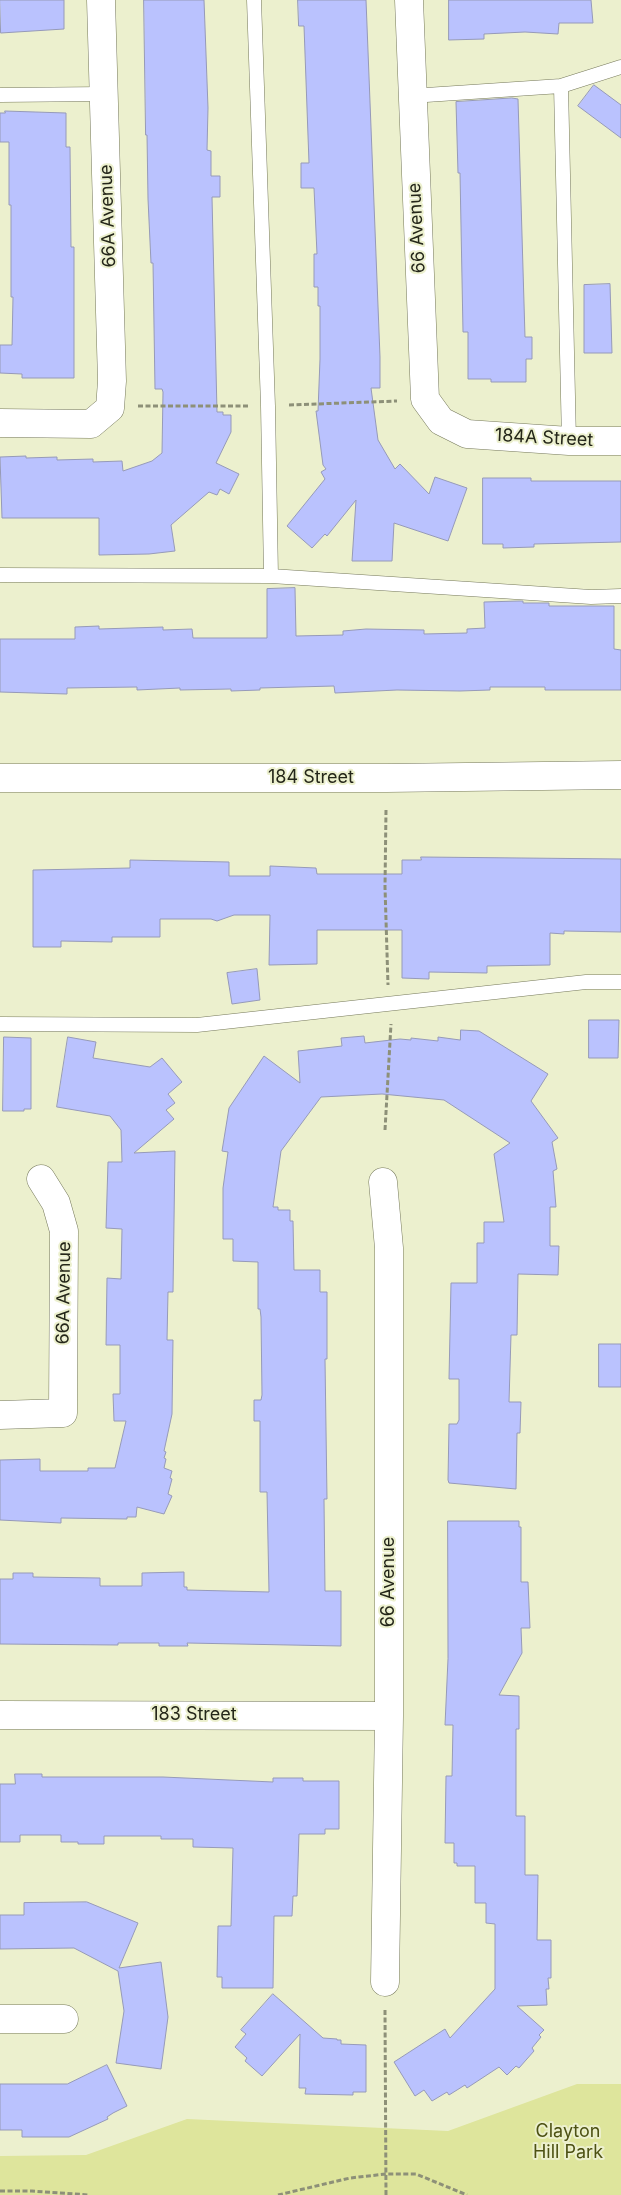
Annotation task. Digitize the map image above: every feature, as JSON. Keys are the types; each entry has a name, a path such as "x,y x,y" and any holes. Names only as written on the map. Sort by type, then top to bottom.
{"street":[{"name":"66A Avenue","path":"0,423 91,424 110,408 112,381 101,0"},
{"name":"66 Avenue","path":"409,0 425,399 441,421 467,434"},
{"name":"184A Street","path":"467,434 569,441 621,441"},
{"name":"184 Street","path":"0,778 387,778 621,775"},
{"name":"66A Avenue","path":"0,1415 63,1413 64,1232 56,1203 41,1179"},
{"name":"66 Avenue","path":"383,1182 389,1248 389,1716 385,1982"},
{"name":"183 Street","path":"0,1715 389,1716"},
{"path":"0,2018 64,2019"}],"lane":[{"path":"254,0 268,406 271,576"},
{"path":"412,96 561,86 621,67"},
{"path":"561,86 569,441"},
{"path":"0,95 104,94"},
{"path":"0,575 271,576 591,596 621,596"},
{"path":"0,1024 197,1025 586,982 621,982"}],"path":[{"path":"286,405 397,401"},
{"path":"138,406 256,406"},
{"path":"386,810 385,887 388,989"},
{"path":"384,1130 391,1023"},
{"path":"385,2010 386,2195"},
{"path":"278,2195 350,2178 386,2174 416,2174 467,2195"},
{"path":"0,2192 32,2191 89,2195"}],"green space":[{"name":"Clayton Hill Park","path":"577,2084 621,2084 621,2195 0,2195 0,2156 86,2155 187,2119 448,2131"}],"building":[{"path":"0,0 64,0 64,29 1,33"},
{"path":"144,0 204,0 208,108 207,150 211,151 211,176 220,176 220,197 212,197 217,412 223,412 223,415 231,415 231,432 216,463 239,474 229,494 220,489 217,495 209,492 171,525 175,551 149,554 99,555 99,518 2,518 0,457 57,457 57,460 93,459 93,462 122,461 123,471 152,461 162,453 163,392 162,389 155,389 153,263 151,263 146,135"},
{"path":"298,0 366,0 380,357 380,388 371,388 378,440 395,469 400,464 429,494 435,477 467,488 448,541 394,523 392,561 352,561 356,500 327,536 325,534 312,548 287,526 325,479 321,472 326,469 323,465 316,411 318,411 320,359 320,306 318,306 318,287 314,287 314,254 317,254 314,188 301,188 301,163 309,163 304,26 299,26"},
{"path":"449,0 591,0 593,23 559,23 558,34 525,32 484,34 484,39 449,40"},
{"path":"594,85 621,105 621,138 578,106"},
{"path":"518,99 525,337 532,337 532,359 526,359 526,382 491,382 491,379 468,379 468,332 463,332 460,173 458,173 456,102"},
{"path":"5,111 66,113 66,147 70,147 71,247 74,247 74,378 22,378 22,374 0,373 0,345 12,345 13,297 11,297 9,142 0,142 0,113 5,113"},
{"path":"610,284 612,353 584,353 584,285"},
{"path":"483,478 531,478 531,481 621,481 621,542 534,544 534,547 503,548 503,544 483,544"},
{"path":"295,588 296,636 343,635 343,631 366,629 424,630 424,634 467,633 467,629 485,628 484,602 523,601 523,603 549,603 549,606 614,606 614,649 621,650 621,690 545,690 545,687 490,687 490,690 397,690 335,693 334,686 260,688 260,690 231,691 231,689 180,690 180,688 137,690 137,687 67,688 67,694 0,692 0,639 75,639 75,627 99,626 99,629 163,627 163,630 192,629 193,638 267,638 267,589"},
{"path":"421,857 621,859 621,932 564,931 564,934 550,933 550,965 487,966 487,973 429,972 429,979 402,978 402,930 317,930 317,964 269,965 270,915 234,915 217,921 211,919 160,919 160,937 112,937 112,942 61,941 61,947 33,947 33,870 130,868 130,860 229,862 229,876 270,876 270,866 316,868 317,874 402,874 402,860 421,860"},
{"path":"257,969 260,1000 232,1004 227,973"},
{"path":"589,1020 619,1020 618,1058 589,1058"},
{"path":"461,1030 479,1031 548,1074 531,1101 558,1138 552,1142 557,1169 553,1171 556,1207 550,1207 550,1246 559,1246 558,1275 518,1274 517,1335 511,1335 509,1402 521,1402 520,1433 517,1433 516,1489 449,1483 448,1480 449,1424 457,1424 459,1420 459,1379 449,1379 451,1283 477,1283 477,1243 484,1243 484,1222 504,1222 494,1154 510,1143 444,1100 382,1094 321,1097 281,1151 273,1207 278,1207 278,1210 290,1210 290,1221 293,1221 294,1270 320,1270 320,1292 327,1292 327,1359 325,1359 327,1499 324,1499 325,1591 341,1591 341,1646 187,1643 188,1646 159,1646 159,1643 118,1643 118,1645 0,1644 0,1579 13,1579 13,1573 33,1573 33,1577 100,1578 100,1586 142,1586 142,1573 184,1572 184,1587 187,1587 187,1590 269,1592 267,1492 260,1492 260,1421 254,1421 254,1400 261,1400 262,1395 258,1262 233,1261 233,1239 223,1239 223,1188 228,1152 222,1151 229,1108 264,1056 300,1083 298,1051 342,1046 341,1038 364,1036 365,1043 400,1039 411,1040 411,1038 438,1041 438,1037 460,1040"},
{"path":"4,1037 31,1038 31,1109 3,1111"},
{"path":"68,1037 96,1042 93,1058 150,1067 162,1058 182,1082 168,1094 175,1103 166,1110 174,1119 134,1153 175,1151 173,1292 168,1292 167,1340 173,1340 172,1414 164,1451 166,1452 164,1458 166,1459 164,1468 172,1471 168,1494 172,1496 164,1514 137,1507 136,1517 127,1517 127,1519 61,1518 61,1523 0,1520 0,1460 40,1459 40,1471 88,1471 88,1468 115,1468 126,1421 114,1421 113,1394 120,1394 120,1345 106,1345 107,1278 121,1279 122,1229 106,1228 108,1162 122,1162 121,1130 110,1116 57,1107"},
{"path":"599,1344 621,1344 621,1387 599,1387"},
{"path":"448,1521 519,1521 519,1527 521,1527 521,1582 528,1582 530,1628 521,1628 522,1653 499,1695 519,1696 519,1729 516,1729 516,1816 525,1816 525,1875 538,1875 537,1940 551,1940 551,1978 548,1978 549,1989 546,1989 547,2005 517,2006 544,2030 532,2048 534,2051 519,2068 516,2066 507,2075 499,2067 467,2088 465,2085 449,2095 447,2092 432,2101 424,2090 415,2096 394,2062 445,2029 450,2038 495,1989 495,1924 486,1923 486,1903 475,1903 475,1866 457,1866 457,1863 454,1863 454,1843 445,1843 446,1776 452,1776 453,1725 445,1725 448,1659"},
{"path":"15,1774 42,1774 42,1777 163,1777 273,1782 273,1778 303,1778 303,1781 339,1781 339,1829 325,1829 325,1834 299,1834 297,1896 293,1896 292,1916 274,1916 273,1988 222,1988 222,1977 217,1977 218,1926 231,1926 233,1848 193,1847 193,1839 161,1839 161,1836 104,1836 104,1844 78,1844 78,1842 61,1842 61,1835 20,1835 20,1842 0,1842 0,1784 15,1784"},
{"path":"87,1902 138,1923 119,1968 161,1962 168,2017 161,2069 116,2063 124,2011 118,1971 74,1948 0,1949 0,1915 24,1915 24,1903"},
{"path":"273,1994 323,2038 341,2040 341,2044 366,2045 366,2092 353,2092 353,2095 305,2094 306,2088 299,2088 300,2034 262,2076 245,2061 247,2058 235,2047 246,2034 241,2030"},
{"path":"107,2065 127,2106 107,2117 108,2119 69,2137 22,2137 22,2130 0,2130 0,2084 67,2084"}]}
